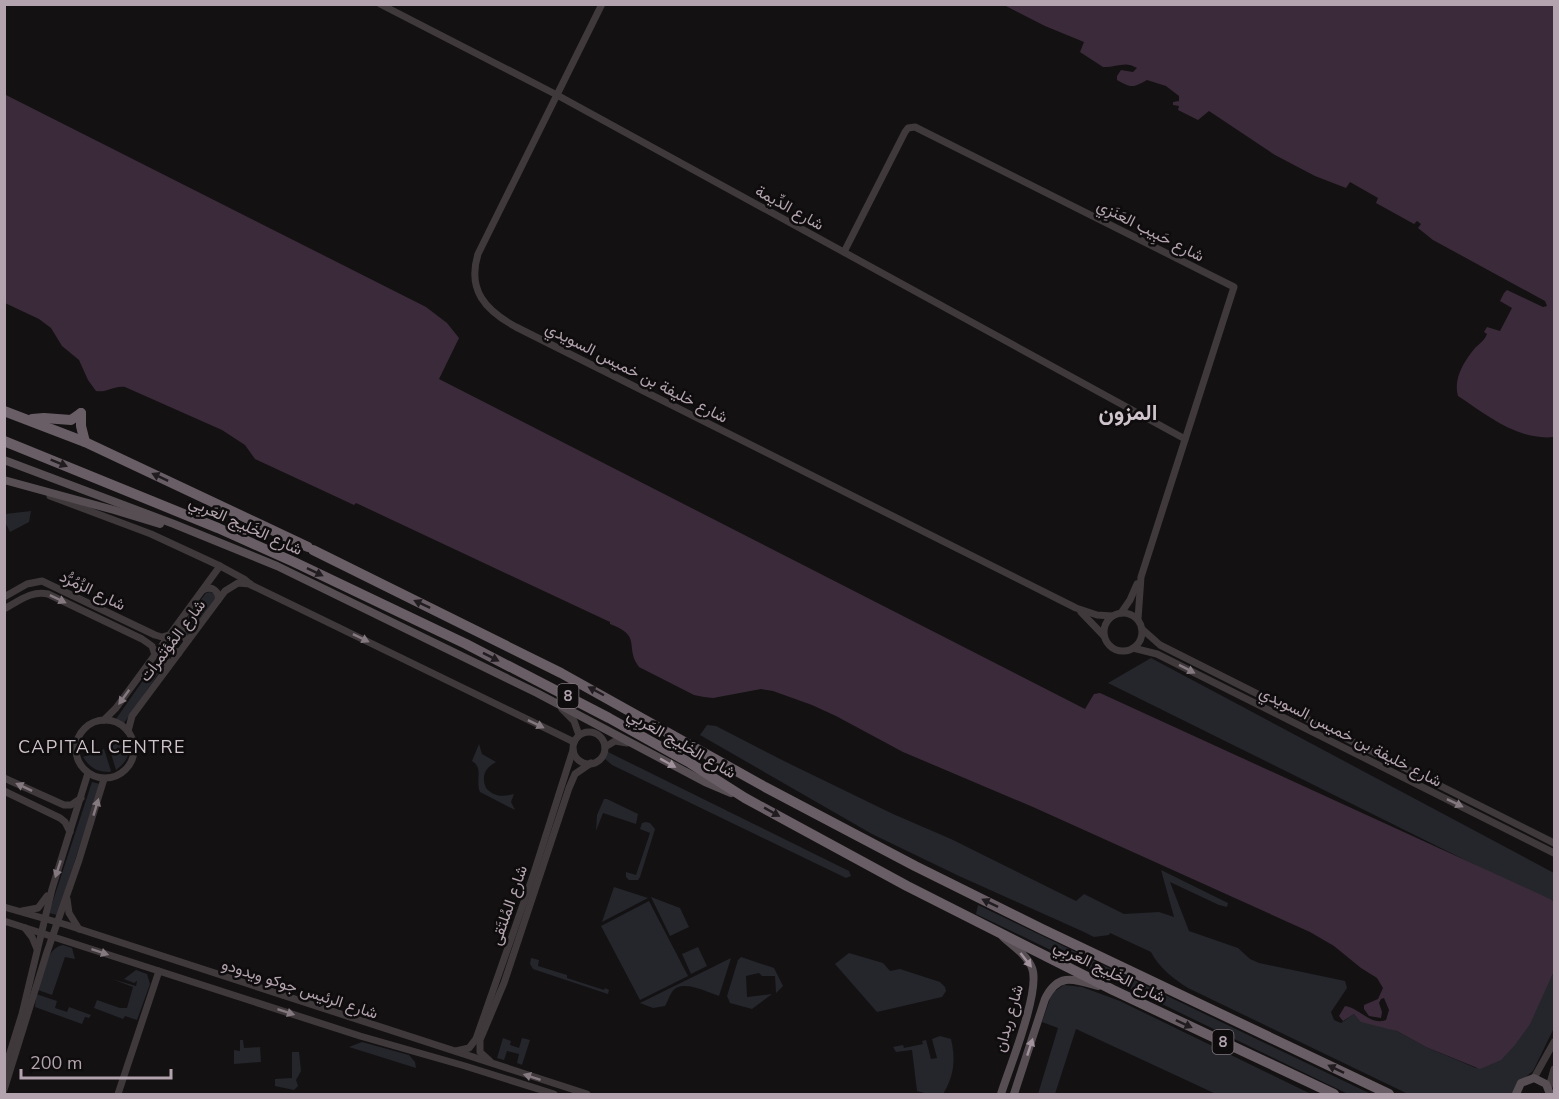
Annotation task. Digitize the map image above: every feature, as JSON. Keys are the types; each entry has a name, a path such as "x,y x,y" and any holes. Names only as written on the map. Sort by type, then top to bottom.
{"highway":[{"name":"شارع الخَلِيج العَربِي","path":"4,411 85,442 310,548 561,673 765,787 915,866 1389,1095"},
{"path":"29,420 44,418 71,420 81,413 85,442"},
{"name":"شارع الخَلِيج العَربِي","path":"4,441 218,528 456,639 609,718 690,763 745,798 907,886 1113,990 1334,1095"}],"main road":[{"path":"4,460 174,524 277,566 537,693 705,782 745,798"},
{"path":"4,480 114,510 277,566"},
{"name":"شارع ربدان","path":"994,929 1025,957 1032,966 1034,975 1031,1003 1001,1095"},
{"name":"شارع ربدان","path":"1014,1095 1045,999 1051,988 1064,980 1076,980 1113,990"},
{"path":"1031,1003 1039,987 1044,990 1045,999"},
{"path":"1516,1095 1521,1083 1534,1078 1542,1081 1550,1093"}],"street":[{"name":"شارع الدِّيمة","path":"380,4 556,95 1185,439"},
{"name":"شارع خليفة بن خميس السويدي","path":"602,4 477,254 474,270 477,286 484,302 506,321 1076,608 1097,615 1112,616"},
{"name":"شارع حَبِيب العَنَزِي","path":"844,252 905,132 910,127 916,127 1234,287 1141,577 1130,600 1120,613"},
{"path":"28,488 128,524 220,566 252,585 574,746 579,759 591,763 600,759 605,747 602,738 593,732 579,735 574,746"},
{"path":"201,558 209,571 207,582"},
{"name":"شارع المُؤتَمرات","path":"104,720 113,712 220,566"},
{"name":"شارع حَبِيب العَنَزِي","path":"1137,619 1141,577"},
{"name":"شارع الزُمُرُّد","path":"4,597 32,582 42,581 158,636 169,635"},
{"name":"شارع المُؤتَمرات","path":"129,731 132,716 218,600 233,585 238,583 252,585"},
{"path":"201,591 209,588 215,590 218,600"},
{"name":"شارع الزُمُرُّد","path":"4,609 30,595 45,593 149,644 155,655 164,656 168,661 168,667"},
{"name":"شارع خليفة بن خميس السويدي","path":"1076,608 1088,617 1105,636"},
{"path":"1120,613 1130,614 1137,619 1142,629 1139,642 1133,648 1125,650 1116,649 1109,644 1105,636 1105,627 1112,616 1120,613"},
{"path":"182,617 182,633 187,641"},
{"path":"126,632 131,630 131,624"},
{"name":"شارع خليفة بن خميس السويدي","path":"1142,629 1160,645 1554,843"},
{"path":"160,648 172,649 178,653"},
{"name":"شارع خليفة بن خميس السويدي","path":"1133,648 1157,654 1554,853"},
{"path":"537,693 570,716 579,735"},
{"path":"104,720 117,722 129,731 135,748 131,764 119,775 105,778 88,773 81,766 77,757 78,738 90,724 104,720"},
{"path":"605,747 618,741 643,749"},
{"name":"شارع المُلتَقى","path":"450,1051 466,1050 476,1040 574,746"},
{"name":"شارع المُلتَقى","path":"495,1065 480,1052 480,1040 504,983 569,788 575,774 591,763"},
{"path":"568,767 572,766 574,769 569,788"},
{"path":"4,1072 22,1014 52,889 88,773"},
{"path":"4,778 66,806 81,798"},
{"path":"4,1090 105,778"},
{"path":"4,791 63,820 70,832"},
{"path":"40,808 48,803 46,798"},
{"path":"20,912 40,907 52,889"},
{"path":"67,894 69,913 79,929"},
{"name":"شارع الرئيس جوكو ويدودو","path":"4,907 79,929 587,1095"},
{"name":"شارع الرئيس جوكو ويدودو","path":"4,921 360,1036 554,1095"},
{"path":"42,933 48,927 56,924 165,961 178,961"},
{"path":"25,928 32,937 37,951"},
{"path":"46,955 65,941"},
{"path":"118,1095 159,971"},
{"path":"1534,1078 1554,1042"},
{"path":"1550,1093 1554,1069"}],"shaded area":[{"path":"1004,5 1554,5 1554,437 1528,435 1515,431 1458,396 1457,390 1460,370 1486,336 1484,332 1487,327 1500,331 1512,308 1500,301 1504,293 1507,290 1543,307 1547,306 1545,301 1433,240 1418,228 1421,224 1417,221 1414,224 1376,203 1378,198 1350,182 1346,188 1315,176 1275,155 1209,111 1198,120 1178,110 1179,106 1173,105 1173,102 1179,101 1179,96 1166,86 1147,80 1132,86 1117,80 1121,70 1133,72 1137,68 1124,64 1103,67 1080,52 1084,42 1045,26"},
{"path":"4,94 426,307 447,323 459,338 439,379 1085,709 1094,694 1100,693 1550,899 1554,902 1554,971 1530,1024 1501,1060 1480,1069 1426,1047 1397,1031 1361,1022 1354,1014 1343,1021 1339,1016 1345,1006 1375,1021 1386,1020 1389,1010 1384,998 1379,1003 1381,1018 1369,1016 1364,1009 1364,1005 1378,999 1383,988 1377,978 1334,946 1310,932 1033,807 903,752 812,705 761,689 713,698 694,695 639,667 633,654 630,638 610,622 356,503 354,505 255,459 245,445 222,430 125,387 96,391 79,360 62,346 51,328 39,319 5,303"},
{"path":"31,511 29,522 10,532 5,522 5,514"},
{"path":"206,593 214,594 215,601 187,636 183,628 184,622"},
{"path":"1151,658 1554,873 1554,904 1108,683"},
{"path":"158,659 164,660 165,664 124,723 116,719"},
{"path":"707,725 716,726 1076,901 1084,894 1124,914 1159,912 1174,917 1161,870 1228,903 1227,907 1219,905 1170,882 1189,931 1238,948 1250,959 1259,963 1345,981 1347,988 1331,1012 1334,1020 1341,1023 1354,1014 1397,1031 1426,1047 1476,1068 1554,953 1554,1028 1533,1071 1517,1084 1513,1094 1408,1094 1188,988 1162,968 1151,952 1110,933 1094,937 872,834 700,735"},
{"path":"127,739 128,756 116,770 109,747"},
{"path":"479,744 482,754 496,762 485,773 486,788 499,796 514,794 511,802 515,810 480,792 478,767 472,761"},
{"path":"104,749 110,772 94,769 83,757"},
{"path":"608,752 849,871 851,876 846,878 612,765 604,758"},
{"path":"92,782 100,784 57,915 49,913"},
{"path":"604,799 638,814 636,824 603,813 596,831 597,815"},
{"path":"646,822 655,829 640,877 638,880 629,880 626,872 636,875 650,833 640,829 642,823"},
{"path":"614,887 648,898 602,922"},
{"path":"651,897 680,908 689,927 670,936"},
{"path":"649,901 688,976 640,1000 601,926"},
{"path":"978,905 1371,1094 1348,1094 976,914"},
{"path":"63,945 72,948 75,959 65,957 52,995 38,990 49,956 57,947"},
{"path":"698,947 707,966 691,974 682,954"},
{"path":"849,953 883,963 890,971 900,969 940,982 946,991 942,997 877,1012 835,964"},
{"path":"741,957 774,968 783,986 776,993 775,976 762,976 759,973 746,976 747,997 772,994 752,1009 730,1003 727,996 738,960"},
{"path":"531,958 539,960 538,966 567,975 567,978 604,990 605,988 609,990 608,994 533,969 530,964"},
{"path":"731,958 719,996 694,987 681,986 672,992 665,1006 653,1008 640,1003"},
{"path":"136,970 147,974 150,984 137,1020 125,1016 123,1019 94,1008 97,1000 120,1008 127,1008 133,987 112,979 136,986 137,981 134,983 124,979"},
{"path":"1064,985 1082,987 1120,1001 1311,1094 1216,1094 1076,1029 1055,1094 1038,1094 1058,1028 1042,1022 1052,993"},
{"path":"36,994 57,1001 55,1008 67,1012 69,1007 91,1015 89,1018 85,1017 82,1024 35,1007"},
{"path":"940,1036 951,1039 954,1061 950,1081 943,1094 917,1091 912,1050 896,1052 893,1047 903,1045 904,1048 923,1044 922,1041 926,1040 931,1059 937,1058 932,1039"},
{"path":"503,1038 511,1041 510,1045 519,1048 522,1038 530,1040 522,1065 517,1063 519,1054 507,1051 504,1060 497,1058"},
{"path":"240,1040 243,1040 244,1048 260,1047 261,1062 234,1064 234,1050 240,1051"},
{"path":"362,1042 409,1055 415,1062 416,1068 349,1047"},
{"path":"292,1052 299,1052 301,1071 296,1080 298,1086 294,1090 275,1086 275,1079 292,1078"}],"district":[{"name":"المزون","path":"1128,412"},
{"name":"CAPITAL CENTRE","path":"102,747"}]}
